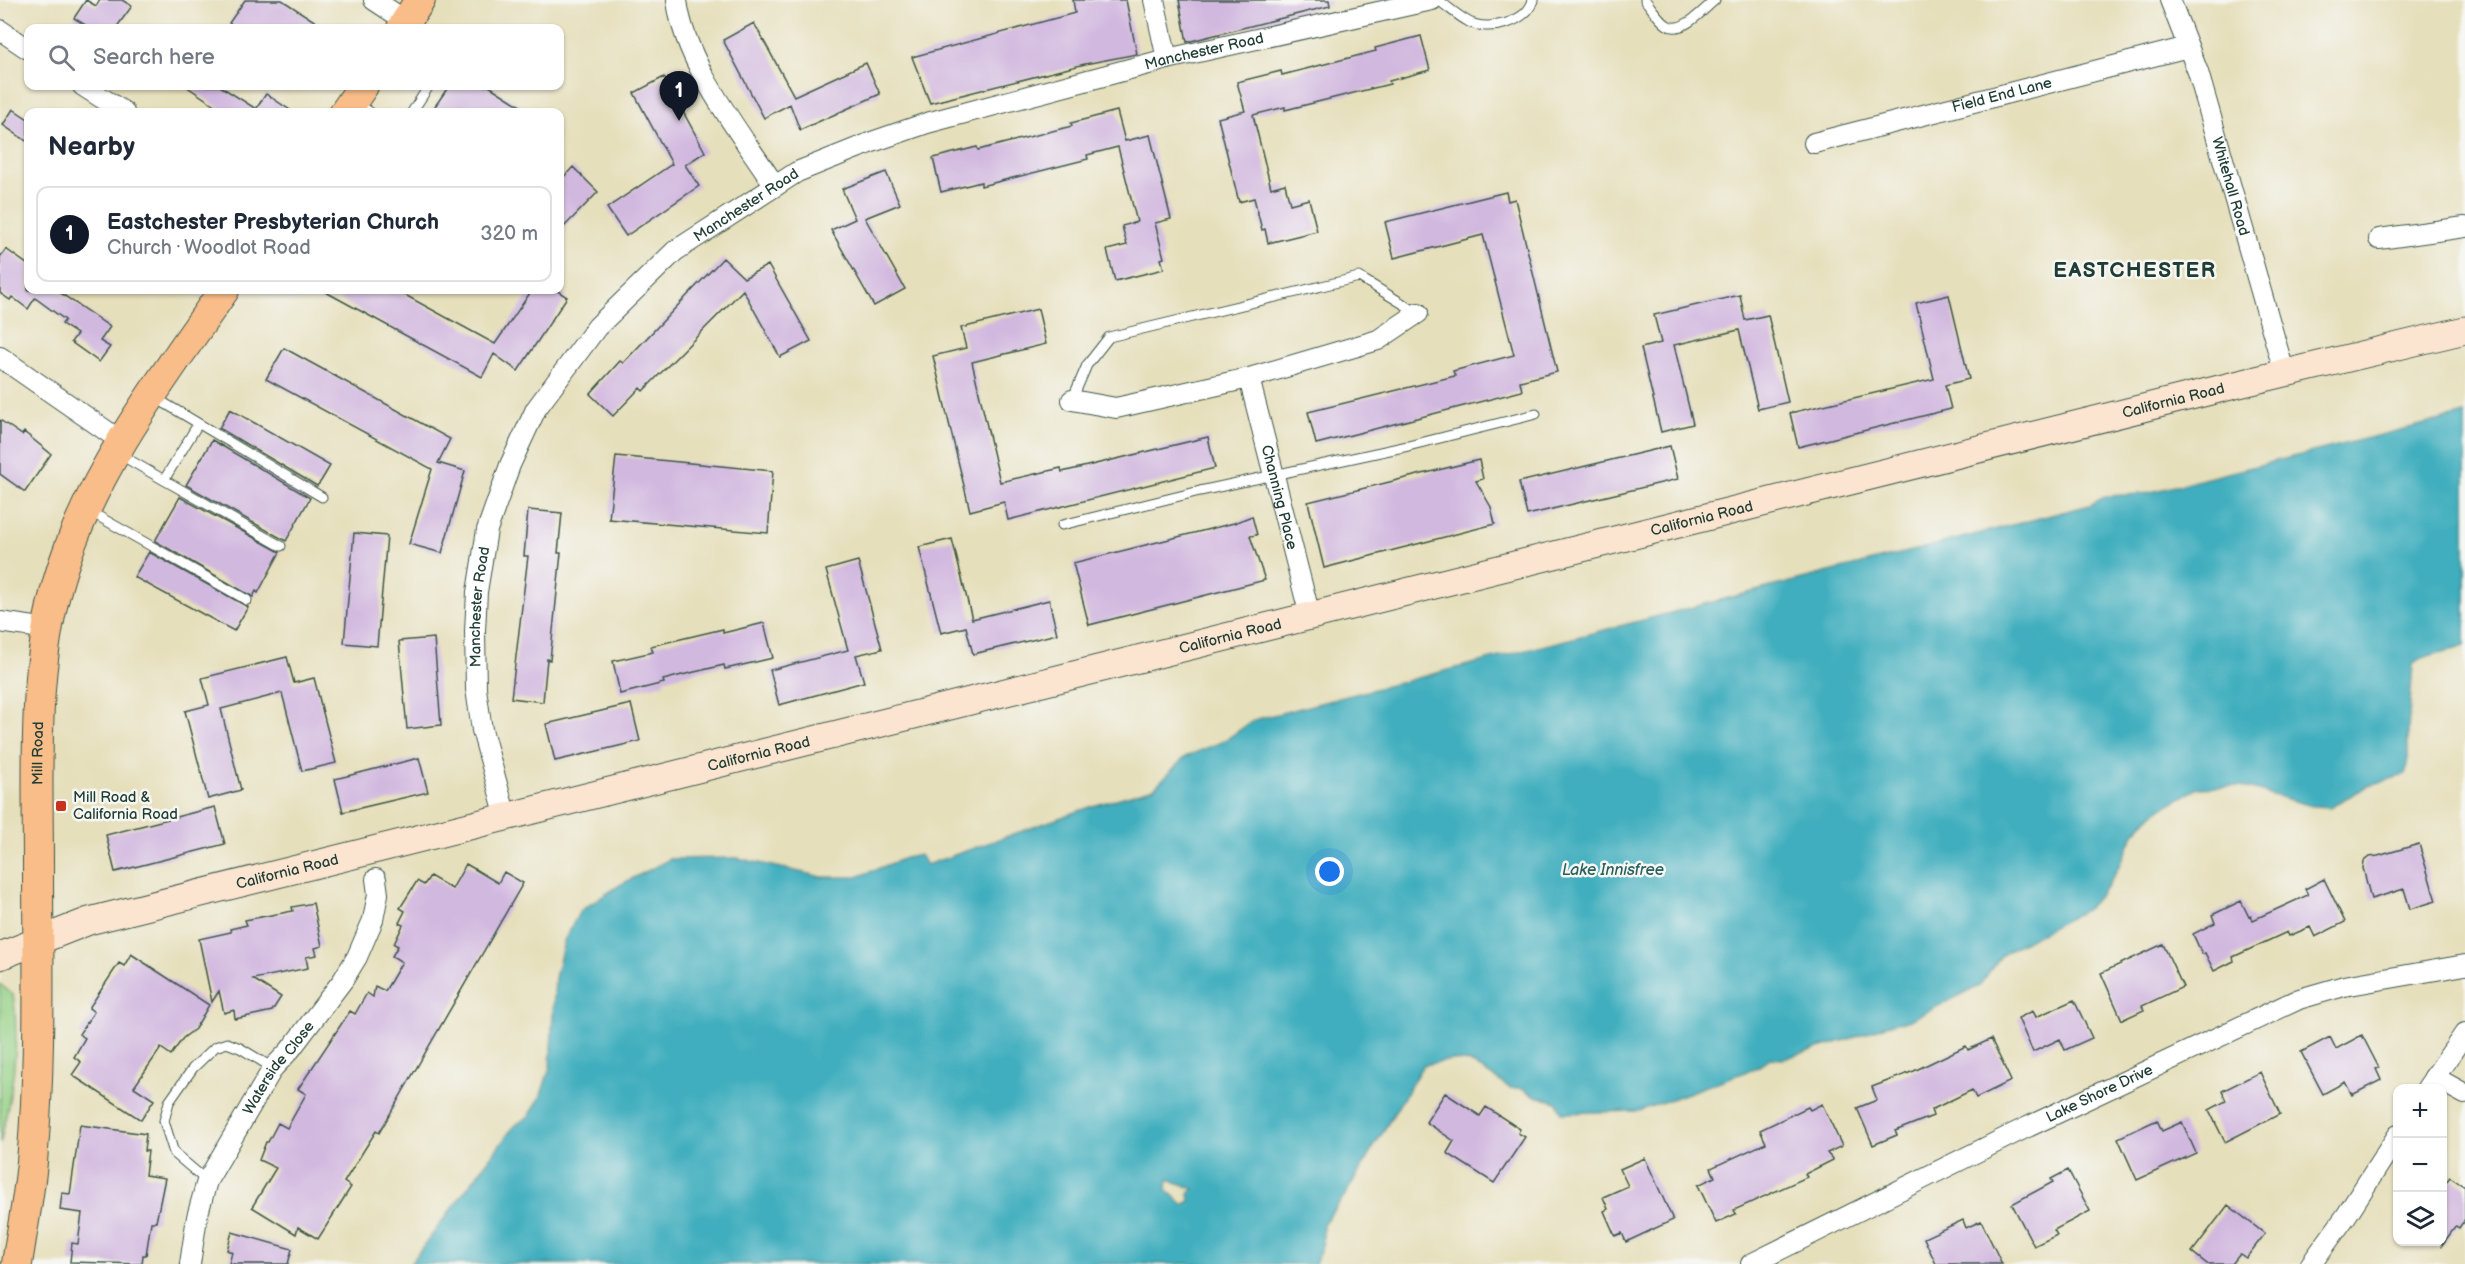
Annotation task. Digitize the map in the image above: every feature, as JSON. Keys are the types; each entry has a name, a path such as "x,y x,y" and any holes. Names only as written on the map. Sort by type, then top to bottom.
{"main road":[{"name":"Mill Road","path":"17,1264 33,1152 38,1064 39,733 42,668 53,601 63,565 85,508 118,447 221,294"},
{"name":"California Road","path":"0,956 89,921 2227,387 2285,375 2465,330"}],"street":[{"path":"374,0 409,17"},
{"path":"677,0 684,33 706,80 775,186"},
{"path":"1154,0 1167,59"},
{"name":"Manchester Road","path":"506,817 482,730 477,689 475,631 477,592 487,530 510,465 536,409 597,327 675,251 797,172 927,123 1167,59 1432,0"},
{"name":"Whitehall Road","path":"2170,0 2198,72 2285,375"},
{"path":"0,30 24,46"},
{"name":"Field End Lane","path":"1814,143 2188,47"},
{"path":"89,90 118,108"},
{"path":"2379,239 2465,227"},
{"path":"1072,400 1116,408 1249,378 1378,340 1418,313"},
{"path":"0,357 118,447"},
{"name":"Channing Place","path":"1249,378 1310,616"},
{"path":"0,622 48,628"},
{"name":"Waterside Close","path":"190,1264 197,1217 207,1181 273,1068 290,1050 343,980 357,957 372,920 378,894 376,879"},
{"name":"Lake Shore Drive","path":"1751,1264 2017,1132 2299,999 2344,986 2465,966"},
{"path":"2465,1033 2431,1083 2465,1094"},
{"path":"2310,1264 2346,1216 2395,1138"}],"lane":[{"path":"1438,0 1470,23 1486,26 1512,22 1532,6 1533,0"},
{"path":"1645,0 1667,25 1676,28 1683,26 1715,0"},
{"path":"415,108 426,90"},
{"path":"1072,400 1087,365 1109,337 1359,277 1418,313"},
{"path":"152,396 322,497"},
{"path":"1062,525 1274,474 1408,446 1536,414"},
{"path":"164,480 198,423"},
{"path":"118,447 164,480 281,546"},
{"path":"85,508 247,600"},
{"path":"207,1181 174,1153 164,1121 169,1102 193,1068 215,1047 227,1043 240,1048 273,1068"}],"green space":[{"path":"0,984 13,995 16,1032 11,1089 0,1144"}],"water":[{"name":"Lake Innisfree","path":"2465,414 2465,646 2423,658 2413,665 2408,765 2405,775 2370,785 2330,807 2312,806 2240,786 2198,788 2155,812 2135,832 2108,885 2087,909 2014,947 2000,957 1979,986 1908,1021 1896,1022 1856,1037 1782,1059 1770,1058 1758,1067 1639,1111 1562,1113 1557,1102 1535,1096 1522,1088 1510,1088 1470,1062 1452,1060 1423,1065 1345,1195 1323,1224 1323,1242 1315,1264 410,1264 514,1126 529,1116 540,1098 550,1067 555,978 564,941 580,911 620,885 670,859 737,858 822,877 857,877 905,858 920,855 926,865 1093,806 1154,788 1185,757 1224,741 1254,720 2090,505 2106,496 2143,494","holes":["1168,1179 1194,1189 1189,1193 1190,1201 1183,1205 1167,1190"]}],"building":[{"path":"86,0 96,6 100,0 122,0 132,6 119,24 84,24 74,18"},
{"path":"245,0 282,0 319,24 231,24 229,23"},
{"path":"1073,0 1126,0 1137,54 1085,64 930,103 912,57 1075,13"},
{"path":"1179,0 1329,0 1330,6 1187,42"},
{"path":"754,23 794,96 866,63 880,94 800,130 790,104 764,118 723,40"},
{"path":"1421,36 1430,70 1389,81 1390,84 1285,110 1285,107 1253,115 1271,188 1285,184 1290,204 1309,199 1317,231 1268,243 1265,229 1262,230 1254,198 1239,202 1218,118 1245,111 1237,82 1281,71 1282,75 1376,51 1375,48"},
{"path":"664,77 705,152 685,165 699,186 626,236 607,208 672,164 634,93"},
{"path":"192,90 226,90 254,108 219,108"},
{"path":"446,90 495,90 524,108 434,108"},
{"path":"266,94 287,108 257,108"},
{"path":"13,109 24,116 24,139 3,125"},
{"path":"1117,111 1125,141 1150,135 1171,219 1155,223 1164,258 1161,259 1164,269 1115,281 1107,250 1127,245 1122,226 1137,222 1118,147 1087,155 1088,159 981,186 981,182 941,192 933,158 977,147 978,150 1072,126 1071,123"},
{"path":"573,167 598,192 564,227 564,177"},
{"path":"886,172 900,204 865,218 905,289 874,306 831,230 855,219 842,189"},
{"path":"1506,192 1508,201 1515,199 1557,372 1520,381 1522,391 1316,444 1308,412 1455,376 1453,371 1514,355 1483,235 1394,258 1385,222"},
{"path":"6,249 24,262 24,294 62,294 110,327 100,341 110,347 99,362 71,342 77,334 62,324 65,320 35,298 28,309 12,297 10,300 0,293 0,257"},
{"path":"723,258 744,278 768,265 811,341 780,357 743,290 643,391 640,388 613,416 590,394 620,361 623,363"},
{"path":"329,294 403,294 495,344 529,294 562,294 567,297 518,371 494,354 482,377"},
{"path":"1740,295 1745,320 1768,315 1788,402 1758,409 1739,330 1674,345 1693,424 1661,432 1641,348 1661,343 1654,315"},
{"path":"1949,295 1969,379 1945,385 1951,409 1798,447 1790,413 1934,379 1916,303"},
{"path":"1038,309 1046,344 972,362 1000,482 1061,468 1062,472 1208,437 1215,468 1008,520 1004,502 970,511 933,356 966,348 961,328"},
{"path":"284,348 450,439 438,463 465,471 442,553 409,544 432,469 266,379"},
{"path":"230,409 330,466 317,486 219,428"},
{"path":"0,420 22,435 24,432 51,454 25,492 0,474"},
{"path":"212,440 310,498 286,541 186,485"},
{"path":"1670,446 1678,479 1527,515 1519,482"},
{"path":"616,456 773,471 768,533 609,519"},
{"path":"1479,460 1483,479 1476,481 1491,507 1495,524 1324,568 1308,502"},
{"path":"180,497 280,552 258,593 256,591 253,597 155,541"},
{"path":"528,510 562,513 558,553 561,553 550,660 547,659 543,702 511,698 528,556 524,556"},
{"path":"1252,516 1257,535 1250,536 1265,580 1089,625 1073,563 1234,523"},
{"path":"354,533 387,536 377,646 344,643"},
{"path":"952,539 972,619 1049,600 1057,634 973,654 966,627 941,633 919,547"},
{"path":"149,552 248,607 234,631 134,577"},
{"path":"858,561 882,649 856,655 864,682 779,705 770,670 848,650 826,570"},
{"path":"764,623 773,658 725,669 724,665 663,680 664,683 620,694 613,661 653,652 651,646 723,629 723,633"},
{"path":"434,638 441,725 407,729 399,641"},
{"path":"287,657 294,683 314,678 336,763 302,771 282,693 221,709 241,790 208,799 185,711 209,705 202,678"},
{"path":"631,704 640,741 555,761 546,724"},
{"path":"419,758 428,792 343,812 335,779"},
{"path":"215,807 225,844 115,872 106,835"},
{"path":"2419,844 2436,901 2410,909 2404,889 2371,899 2363,868 2364,861 2369,857"},
{"path":"466,864 498,883 504,872 523,883 379,1133 376,1131 344,1182 351,1187 318,1239 298,1227 296,1234 252,1207 276,1168 259,1160 266,1142 278,1123 287,1128 306,1094 298,1089 350,1011 355,1014 367,993 373,997 375,986 385,991 402,962 392,956 398,946 394,944 403,925 399,923 405,911 400,908 417,881 424,885 430,876 452,889"},
{"path":"2324,879 2345,922 2315,937 2310,927 2289,936 2287,932 2233,957 2234,961 2214,971 2205,953 2202,954 2193,934 2215,923 2212,915 2241,901 2253,920 2308,895 2305,889"},
{"path":"313,903 322,946 315,948 317,955 306,957 308,968 253,979 281,997 272,1011 235,1019 234,1010 224,1013 219,991 212,1002 199,939 231,932 230,929 247,925 245,920 293,911 292,907"},
{"path":"2163,944 2183,987 2142,1006 2144,1010 2122,1020 2101,973"},
{"path":"131,954 209,1005 195,1029 183,1038 171,1055 161,1048 134,1087 154,1100 141,1120 72,1075 81,1062 74,1057 85,1038 79,1034 94,1012 89,1008 119,963 124,966"},
{"path":"2074,1000 2092,1038 2065,1050 2060,1039 2033,1052 2018,1018 2033,1011 2036,1017"},
{"path":"2362,1035 2379,1068 2376,1069 2381,1080 2352,1095 2345,1082 2323,1094 2301,1052 2330,1037 2336,1049"},
{"path":"1991,1039 2011,1081 1976,1098 1972,1090 1931,1110 1933,1116 1895,1131 1897,1135 1873,1145 1857,1108 1877,1100 1872,1087 1914,1071 1966,1046 1968,1050"},
{"path":"2260,1072 2280,1114 2225,1142 2209,1110 2226,1101 2222,1091"},
{"path":"1445,1093 1480,1116 1486,1107 1520,1129 1518,1133 1525,1137 1494,1183 1447,1153 1454,1141 1426,1122"},
{"path":"1822,1104 1842,1146 1827,1153 1833,1160 1805,1174 1807,1177 1734,1210 1736,1214 1716,1223 1698,1185 1715,1177 1711,1168 1766,1143 1760,1130 1808,1107 1810,1110"},
{"path":"2157,1120 2162,1131 2182,1122 2196,1153 2137,1180 2118,1138"},
{"path":"80,1125 146,1134 144,1151 148,1151 145,1175 165,1178 156,1222 151,1222 146,1255 143,1255 142,1264 70,1262 72,1243 78,1244 82,1213 60,1210 62,1193 70,1194"},
{"path":"1645,1158 1673,1220 1626,1242 1622,1233 1615,1236 1604,1211 1608,1209 1603,1197 1628,1186 1620,1169"},
{"path":"2068,1170 2090,1211 2054,1230 2057,1235 2034,1246 2012,1204 2053,1182 2051,1179"},
{"path":"2450,1177 2465,1187 2465,1219 2447,1238 2447,1192 2447,1181"},
{"path":"2228,1205 2265,1234 2246,1258 2240,1254 2232,1264 2207,1264 2192,1252"},
{"path":"1963,1220 1966,1228 1981,1221 2002,1264 1936,1264 1924,1238"},
{"path":"232,1232 292,1249 288,1264 229,1264 232,1252 227,1250"}],"place":[{"name":"Eastchester Presbyterian Church","path":"679,121"},
{"name":"Mill Road & California Road","path":"61,806"}],"district":[{"name":"EASTCHESTER","path":"2135,270"}]}
